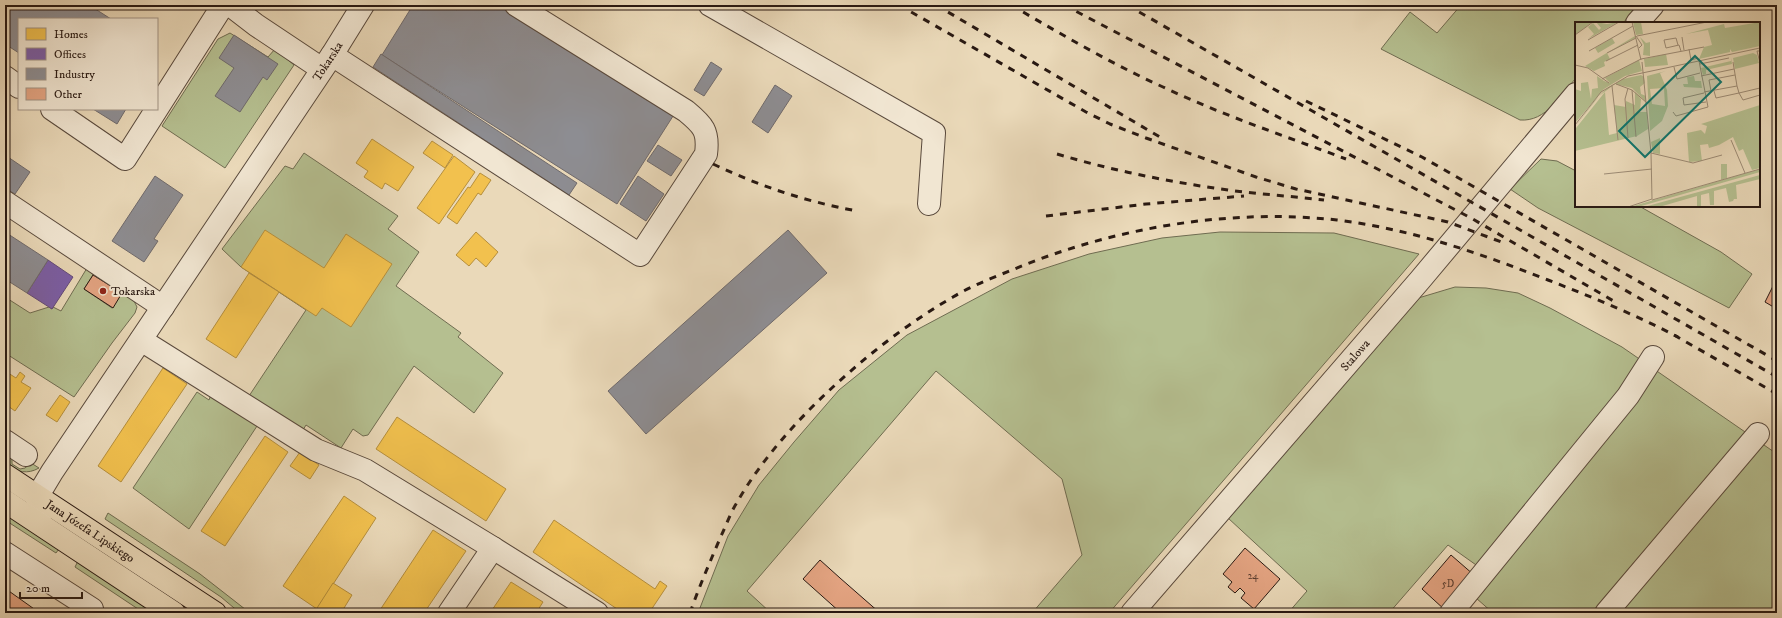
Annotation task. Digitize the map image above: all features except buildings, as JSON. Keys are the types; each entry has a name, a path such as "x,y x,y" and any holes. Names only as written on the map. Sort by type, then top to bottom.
{"main road":[{"name":"Jana Józefa Lipskiego","path":"5,475 215,613"},
{"name":"Jana Józefa Lipskiego","path":"9,504 174,613"}],"street":[{"path":"158,108 224,5"},
{"path":"230,5 256,26 327,62 640,255 706,154 708,138 701,123 686,111 516,5"},
{"name":"Tokarska","path":"37,497 327,62 363,5"},
{"path":"710,5 934,133 929,204"},
{"path":"1638,22 1653,5"},
{"path":"5,77 18,86"},
{"name":"Stalowa","path":"1132,613 1420,280 1575,95"},
{"path":"53,110 125,159 156,110"},
{"path":"5,202 163,307"},
{"path":"141,340 316,450 365,470 597,613"},
{"path":"1451,613 1628,396 1653,358"},
{"path":"1606,613 1758,434"},
{"path":"5,441 26,455"},
{"path":"9,504 37,497 42,526"},
{"path":"449,613 493,548"},
{"path":"5,553 92,609 89,613"}],"green space":[{"path":"1461,5 1639,5 1624,22 1575,22 1575,79 1552,106 1538,117 1529,119 1520,120 1381,49 1410,12 1437,33"},
{"path":"230,33 268,57 275,49 294,65 225,168 162,126 218,39"},
{"path":"304,153 398,216 388,229 419,252 396,286 461,333 458,337 503,373 474,413 414,366 368,435 363,436 353,429 341,448 306,425 303,430 249,396 306,310 241,267 222,249 285,166 293,169"},
{"path":"1541,159 1557,161 1575,170 1575,207 1641,207 1721,252 1752,274 1729,308 1538,208 1510,189"},
{"path":"1220,232 1334,233 1419,254 1109,613 1032,613 1082,555 1062,479 936,371 747,591 771,613 698,613 728,536 759,485 839,390 907,335 1012,279 1089,254 1162,238"},
{"path":"87,268 93,275 84,289 112,308 122,293 133,299 137,307 135,313 74,397 5,353 5,297 30,313 49,307 52,309 53,307 61,311"},
{"path":"1455,287 1486,288 1518,293 1550,308 1622,347 1777,454 1777,613 1493,613 1476,598 1493,577 1448,545 1389,613 1288,613 1307,591 1228,518 1415,299"},
{"path":"213,389 261,420 189,529 133,488 197,392 209,400"},
{"path":"5,452 12,457 12,464 20,469 25,468 31,463 39,468 26,472 5,467"},
{"path":"5,510 61,546 56,553 5,520"},
{"path":"108,513 200,574 250,613 240,613 221,597 105,519"},
{"path":"79,559 163,613 144,613 75,567"}],"railway":[{"path":"899,5 1086,112 1110,124 1256,177 1296,189 1448,222 1504,243"},
{"path":"936,5 1165,140"},
{"path":"1011,5 1143,78 1231,116 1346,159"},
{"path":"1064,5 1471,218 1617,303"},
{"path":"1127,5 1777,377"},
{"path":"1306,101 1422,157 1777,361"},
{"path":"1057,154 1118,170 1179,182 1234,191 1324,200"},
{"path":"713,164 749,180 801,198 857,211"},
{"path":"1046,216 1146,204 1244,196"},
{"path":"690,613 730,516 746,488 780,441 834,386 891,338 921,317 960,293 982,282 1050,255 1090,243 1130,233 1213,219 1296,217 1337,220 1364,224 1391,229 1444,243 1496,260 1597,300 1646,321 1678,337"},
{"path":"1674,335 1777,394"}],"place":[{"name":"Tokarska","path":"103,291"}]}
